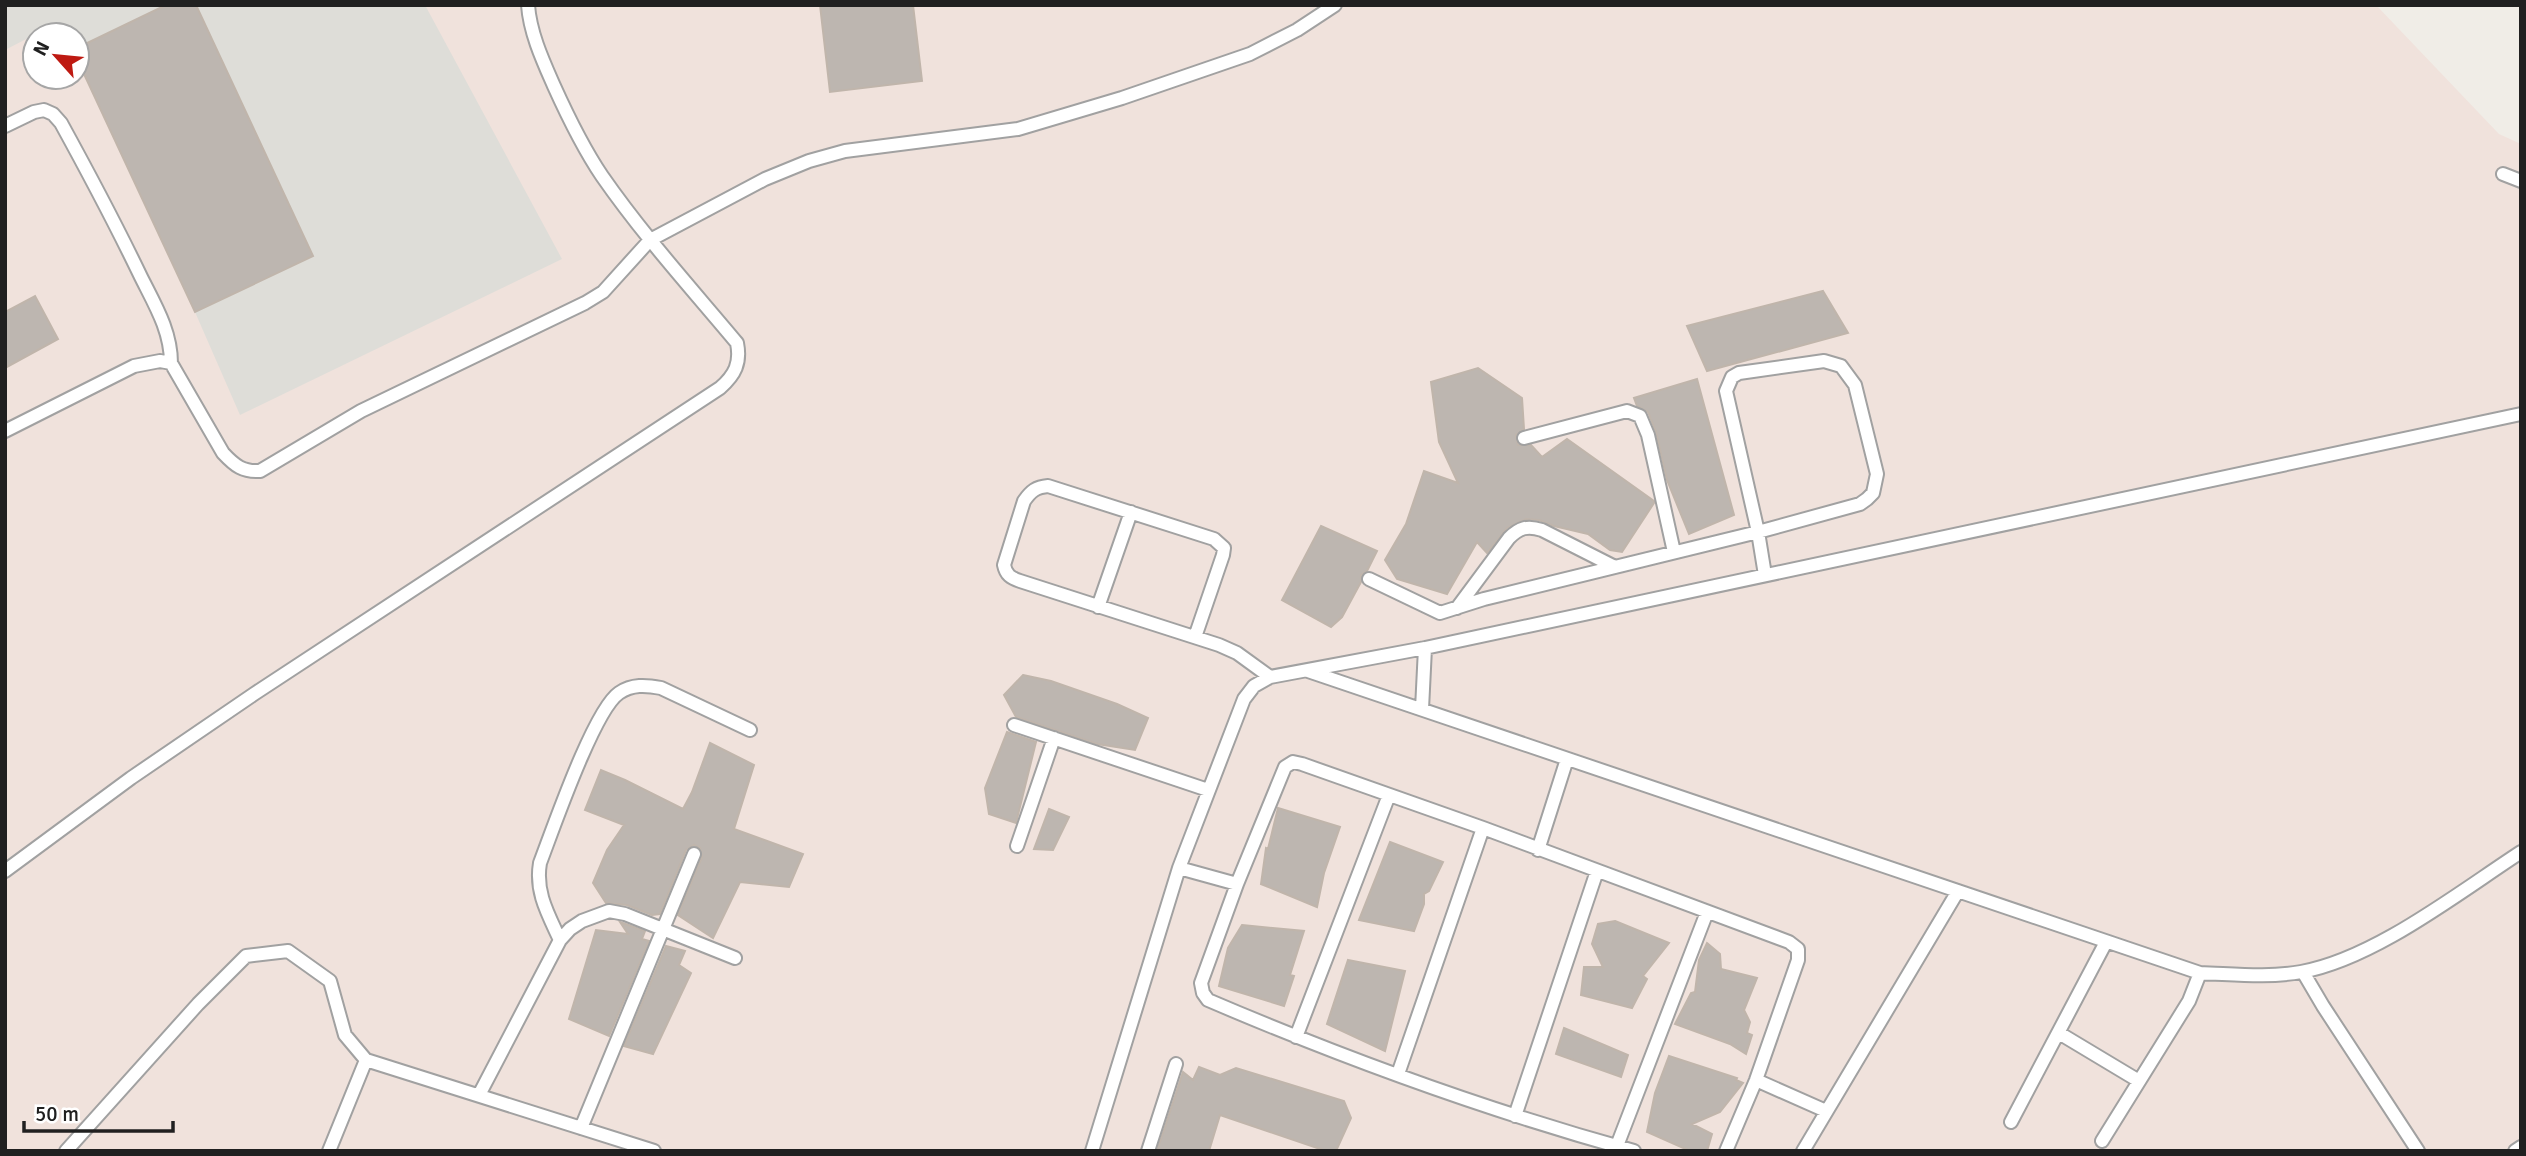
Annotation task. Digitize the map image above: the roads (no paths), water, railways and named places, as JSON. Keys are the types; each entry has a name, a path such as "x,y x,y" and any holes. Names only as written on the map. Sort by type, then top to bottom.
{"lane":[{"path":"5,872 131,778 243,701 708,396 731,378 737,367 737,343 650,240 601,175 574,129 545,66 529,17 528,5"},
{"path":"5,126 44,110 53,114 61,123 116,223 165,326 171,346 171,363 223,453 234,465 246,472 260,471 371,406 585,303 603,292 650,240 765,179 809,160 845,151 1031,126 1250,54 1297,30 1335,5"},
{"path":"2503,174 2521,181"},
{"path":"5,430 134,366 160,361 171,363"},
{"path":"1369,579 1440,613 1484,599 1758,532 1860,504 1873,493 1877,474 1855,385 1841,366 1833,362 1739,373 1728,383 1726,391 1758,532 1765,575"},
{"path":"1524,438 1627,411 1640,416 1648,435 1674,552"},
{"path":"1107,1151 1093,1149 1179,867 1244,699 1254,686 1270,677 1424,648 2521,414"},
{"path":"1195,637 1224,548 1214,539 1048,486 1038,487 1024,501 1004,565 1006,572 1020,581 1237,653 1270,677"},
{"path":"1098,607 1131,512"},
{"path":"1456,609 1509,538 1524,527 1542,530 1615,566"},
{"path":"1422,709 1424,648"},
{"path":"1307,671 2200,973 2269,975 2303,972 2384,941 2521,852"},
{"path":"561,940 540,895 540,863 576,771 605,708 618,693 630,687 646,685 661,688 750,730"},
{"path":"1014,725 1208,790"},
{"path":"1017,846 1054,738"},
{"path":"1538,850 1567,760"},
{"path":"1634,1151 1616,1149 1515,1116 1296,1037 1208,1000 1201,983 1237,884 1285,767 1293,762 1302,764 1390,795 1789,942 1798,949 1798,960 1756,1080 1726,1151"},
{"path":"1296,1037 1390,795"},
{"path":"1398,1074 1483,828"},
{"path":"581,1128 694,854"},
{"path":"1179,867 1237,884"},
{"path":"1515,1116 1597,871"},
{"path":"1803,1151 1958,891"},
{"path":"479,1095 561,940 570,929 582,921 609,911 625,914 735,958"},
{"path":"1616,1149 1707,912"},
{"path":"2011,1122 2106,942"},
{"path":"66,1151 198,1004 246,956 288,951 330,981 345,1035 366,1059 654,1151"},
{"path":"2303,972 2418,1151"},
{"path":"2102,1141 2189,1001 2200,973"},
{"path":"2059,1033 2139,1081"},
{"path":"329,1151 366,1059"},
{"path":"1148,1151 1176,1064"},
{"path":"1756,1080 1826,1111"},
{"path":"2515,1151 2521,1147"}]}
